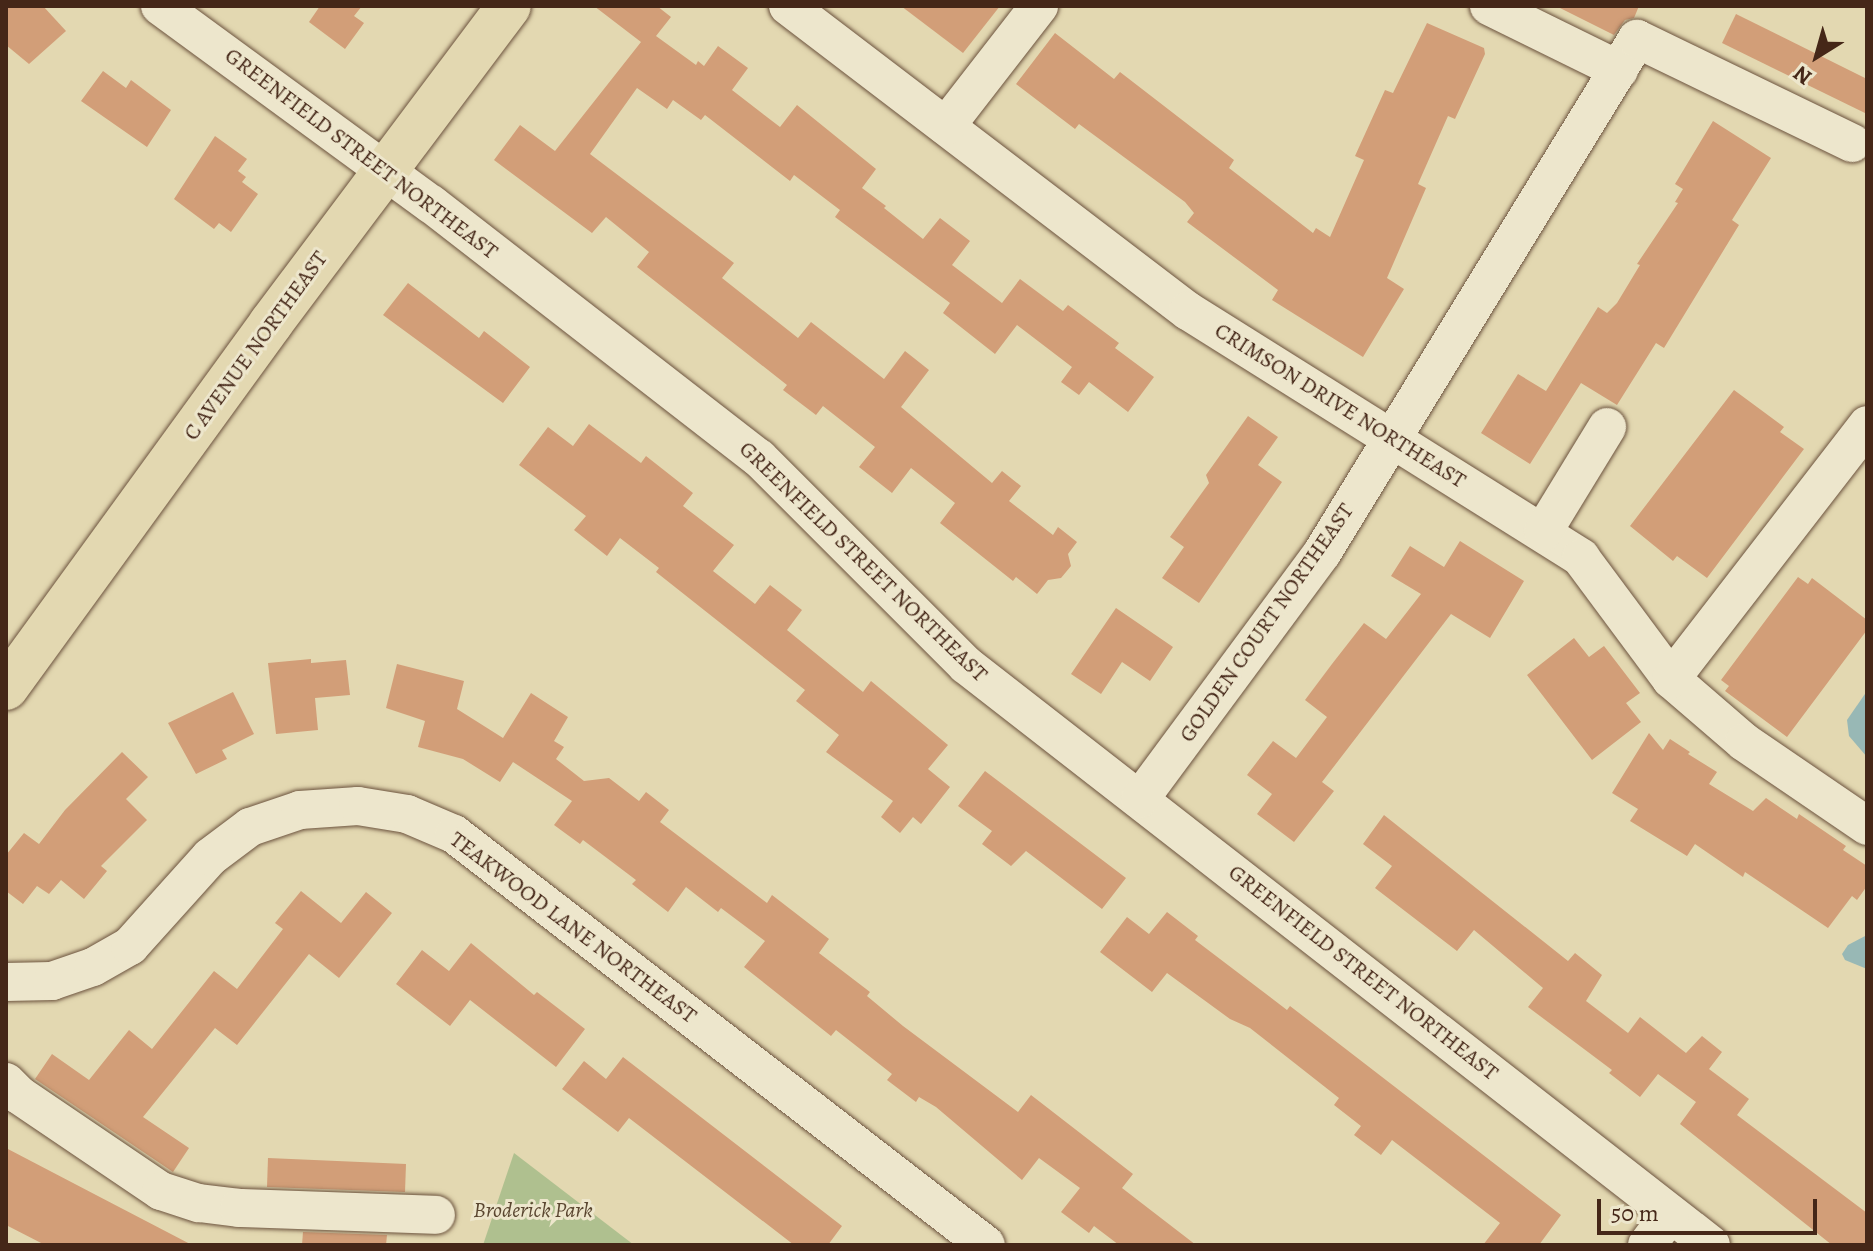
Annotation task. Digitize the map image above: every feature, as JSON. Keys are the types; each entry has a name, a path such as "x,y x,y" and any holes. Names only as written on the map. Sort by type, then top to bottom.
{"main road":[{"name":"C AVENUE NORTHEAST","path":"6,688 509,6"}],"street":[{"name":"GREENFIELD STREET NORTHEAST","path":"160,6 386,170 759,458 966,665 1711,1245"},
{"name":"CRIMSON DRIVE NORTHEAST","path":"788,6 1188,311 1581,558 1671,679 1744,742 1867,826"},
{"path":"946,126 1039,6"},
{"path":"1489,6 1619,70"},
{"name":"GOLDEN COURT NORTHEAST","path":"1140,799 1322,553 1637,39 1852,143"},
{"path":"1671,679 1867,425"},
{"path":"1543,532 1607,427"},
{"name":"TEAKWOOD LANE NORTHEAST","path":"6,982 52,981 93,967 130,946 210,857 250,827 300,810 358,806 407,814 454,834 986,1245"},
{"path":"6,1082 19,1095 161,1191 199,1203 239,1208 436,1215"},
{"path":"1647,1245 1670,1215"}],"green space":[{"name":"Broderick Park","path":"514,1153 634,1245 483,1245"}],"water":[{"path":"1867,691 1867,757 1849,736 1847,720"},
{"path":"1867,935 1867,969 1845,960 1842,954 1848,945"}],"building":[{"path":"6,6 43,6 66,31 29,64 6,45"},
{"path":"320,6 362,6 354,16 364,23 345,49 309,22"},
{"path":"594,6 657,6 671,17 656,36 696,65 698,61 704,66 718,46 748,68 732,90 780,127 797,105 876,169 862,188 923,239 940,218 970,241 952,265 1002,303 1020,279 1063,311 1068,305 1119,343 1115,348 1154,377 1128,412 1089,382 1079,395 1061,382 1072,367 1017,325 995,354 943,313 950,303 835,217 840,210 794,175 790,181 705,115 701,120 673,100 667,109 637,88 590,154 734,263 722,278 798,338 811,322 884,379 905,351 929,370 901,407 992,483 1002,471 1021,486 1009,501 1053,535 1058,527 1077,542 1068,554 1071,566 1061,578 1048,580 1037,594 1016,577 1013,581 940,523 955,503 911,468 892,493 859,467 875,447 823,406 816,415 783,390 787,385 637,267 649,252 606,217 592,233 494,160 520,125 555,151 641,42"},
{"path":"901,6 1000,6 963,53"},
{"path":"1556,6 1639,6 1634,18 1625,20 1614,35"},
{"path":"1736,14 1867,79 1867,114 1722,43"},
{"path":"1427,23 1484,48 1485,54 1455,119 1448,116 1418,184 1426,188 1387,278 1404,289 1363,357 1272,300 1278,290 1187,222 1194,213 1185,202 1079,124 1075,129 1016,84 1055,33 1114,79 1120,72 1234,160 1229,168 1313,233 1316,228 1330,237 1364,160 1355,156 1385,90 1393,93"},
{"path":"103,71 126,88 131,80 171,110 147,147 81,101"},
{"path":"1713,121 1771,158 1732,220 1739,225 1664,348 1656,343 1617,405 1581,383 1530,464 1481,433 1518,374 1546,391 1598,307 1607,313 1617,303 1640,265 1637,264 1678,203 1675,202 1683,189 1675,184"},
{"path":"215,136 247,159 238,171 246,177 242,182 258,194 231,232 219,223 214,229 174,199"},
{"path":"408,283 479,338 484,331 530,367 503,403 383,315"},
{"path":"1734,390 1784,427 1780,432 1804,449 1707,578 1677,556 1673,561 1630,526"},
{"path":"1248,416 1278,437 1258,465 1282,482 1199,603 1162,578 1184,547 1170,537 1209,483 1206,475"},
{"path":"589,424 641,463 646,456 693,493 683,506 734,545 713,571 755,604 770,585 802,610 787,630 863,692 871,681 948,745 928,769 950,787 921,824 913,817 900,833 881,817 893,801 826,752 839,735 796,701 805,690 656,572 659,568 620,538 607,556 574,530 586,516 519,465 548,427 573,446"},
{"path":"1460,541 1524,581 1490,638 1451,614 1322,782 1334,791 1294,842 1257,814 1272,794 1247,775 1273,741 1296,758 1327,717 1305,700 1332,664 1364,623 1386,639 1421,594 1391,576 1410,546 1444,567"},
{"path":"1798,577 1808,584 1812,578 1867,620 1867,630 1787,737 1725,691 1729,686 1721,680"},
{"path":"1116,608 1173,647 1150,681 1122,662 1101,694 1071,674"},
{"path":"1574,638 1589,657 1604,646 1640,693 1626,703 1641,722 1592,760 1527,675"},
{"path":"311,659 311,663 346,660 350,695 315,698 318,730 276,734 268,663"},
{"path":"397,664 464,681 457,709 503,738 531,693 568,717 554,741 564,747 556,759 584,781 609,778 639,801 646,792 669,810 660,822 767,903 772,895 829,939 819,953 870,992 867,996 903,1026 1018,1112 1031,1095 1133,1174 1122,1188 1196,1245 1119,1245 1094,1226 1089,1233 1061,1212 1080,1188 1039,1158 1022,1180 936,1107 919,1097 916,1102 887,1080 892,1074 836,1030 831,1036 744,967 765,941 721,908 718,912 686,887 668,912 632,884 636,880 583,840 580,844 554,825 572,801 513,762 500,782 463,759 418,747 425,721 386,708"},
{"path":"233,692 254,734 222,750 227,759 196,774 168,723"},
{"path":"1649,733 1663,750 1670,739 1717,772 1709,784 1753,811 1766,798 1797,819 1799,814 1846,846 1843,850 1867,866 1867,886 1857,900 1852,896 1828,928 1745,872 1743,877 1695,844 1687,856 1630,821 1638,809 1612,793"},
{"path":"122,752 148,777 126,799 147,820 101,866 107,871 84,899 61,880 49,894 37,886 23,904 6,891 6,855 24,833 39,844 65,810"},
{"path":"985,771 1126,878 1102,909 1026,851 1011,866 982,844 992,831 958,806"},
{"path":"1384,815 1568,961 1575,953 1602,975 1586,1001 1628,1033 1640,1017 1686,1053 1702,1036 1722,1052 1709,1069 1749,1099 1737,1115 1867,1213 1867,1245 1832,1245 1680,1124 1696,1102 1658,1074 1640,1097 1609,1073 1612,1070 1528,1007 1543,988 1474,930 1457,951 1375,888 1392,866 1363,844"},
{"path":"301,891 341,923 366,892 392,913 339,978 309,954 237,1045 215,1028 143,1117 189,1148 173,1172 35,1079 52,1054 89,1080 129,1030 152,1049 214,971 237,989 283,929 275,923"},
{"path":"1167,912 1198,936 1195,940 1287,1010 1290,1006 1561,1215 1539,1245 1483,1245 1500,1223 1392,1140 1381,1155 1354,1135 1361,1126 1334,1105 1339,1098 1250,1028 1230,1019 1167,973 1152,992 1100,952 1127,917 1149,934"},
{"path":"471,943 534,995 537,992 585,1029 556,1067 470,1000 450,1026 396,984 422,950 449,971"},
{"path":"623,1057 842,1226 828,1245 794,1245 629,1118 618,1132 562,1089 584,1061 606,1079"},
{"path":"6,1148 192,1245 45,1245 6,1225"},
{"path":"268,1158 406,1164 405,1192 267,1187"},
{"path":"303,1232 387,1235 386,1245 302,1245"}]}
